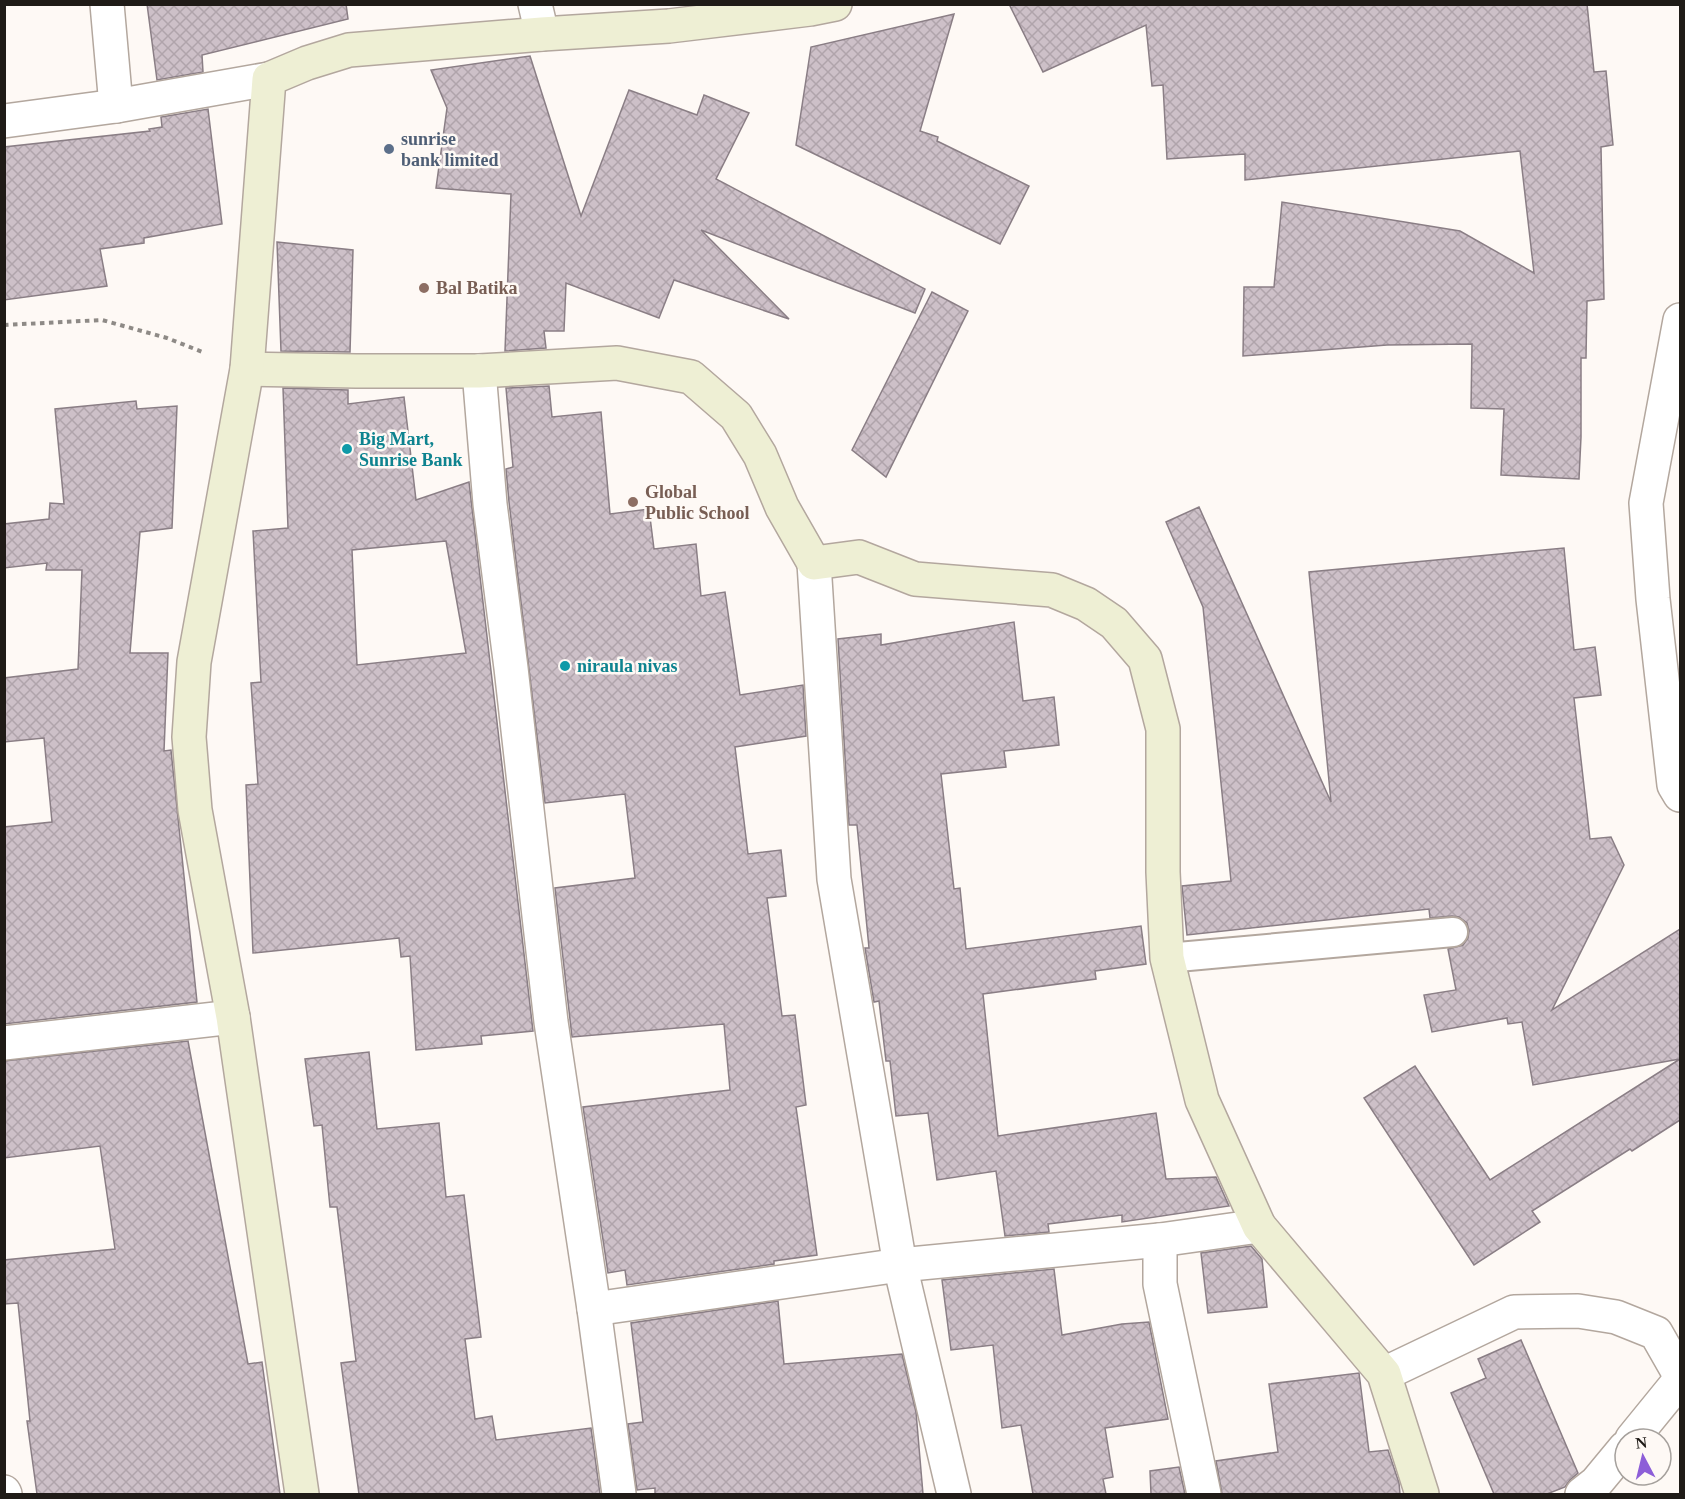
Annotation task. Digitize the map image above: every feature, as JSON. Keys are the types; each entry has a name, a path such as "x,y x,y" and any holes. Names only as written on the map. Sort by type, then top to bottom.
{"main road":[{"path":"302,1494 233,1017 195,810 189,737 194,662 247,369 269,79 307,63 350,50 538,19 669,26 835,4"},
{"path":"247,369 479,371 617,363 691,377 736,416 760,455 782,507 814,563 859,557 915,579 1052,590 1086,604 1114,624 1145,659 1163,729 1163,872 1167,958 1202,1100 1259,1226 1384,1374 1422,1494"}],"street":[{"path":"106,4 116,106"},
{"path":"4,121 116,106 269,79"},
{"path":"1680,320 1646,503 1653,599 1674,785 1680,795"},
{"path":"479,371 490,504 551,1022 619,1494"},
{"path":"814,563 834,879 900,1265 954,1494"},
{"path":"4,1043 233,1017"},
{"path":"594,1309 900,1265 1160,1240 1259,1226"},
{"path":"1160,1240 1160,1284 1204,1494"},
{"path":"1384,1374 1514,1312 1578,1311 1616,1317 1656,1333 1680,1375"},
{"path":"1642,1427 1680,1380"},
{"path":"1582,1494 1596,1483 1613,1462"}],"lane":[{"path":"1167,958 1453,932"}],"path":[{"path":"4,326 102,320 167,338 247,369"}],"building":[{"path":"147,4 346,4 348,19 202,55 203,72 157,80"},
{"path":"1009,4 1587,4 1594,72 1606,71 1613,145 1601,147 1604,299 1587,301 1586,358 1581,358 1579,479 1501,475 1504,409 1471,408 1472,344 1387,345 1243,356 1244,287 1274,287 1282,202 1460,231 1534,273 1520,151 1245,180 1245,154 1167,159 1163,85 1152,86 1146,25 1043,72"},
{"path":"954,14 920,131 938,137 937,141 1029,186 1000,244 796,145 811,47"},
{"path":"530,56 581,216 629,90 697,115 704,95 749,113 716,179 925,289 915,313 701,230 789,319 674,280 659,318 566,283 564,331 544,331 546,348 505,351 511,194 436,188 447,108 431,70"},
{"path":"208,109 222,224 144,238 144,243 100,249 107,286 4,300 4,147 150,131 149,129 162,127 161,117"},
{"path":"277,242 353,250 350,352 281,351"},
{"path":"932,292 968,311 886,477 852,450"},
{"path":"549,386 552,417 601,412 610,514 649,509 654,549 696,544 701,596 725,592 740,695 803,685 806,736 735,747 748,854 781,850 786,896 767,898 782,1016 795,1015 806,1105 796,1107 817,1255 774,1261 774,1264 627,1285 625,1270 608,1273 583,1107 730,1090 724,1024 572,1037 555,888 635,878 625,794 545,803 509,502 506,469 513,467 506,388"},
{"path":"283,388 348,390 348,404 404,397 416,500 469,482 533,1031 481,1036 482,1044 416,1050 410,956 401,957 399,938 253,953 246,785 258,784 251,683 261,682 253,531 288,528","holes":["446,541 466,653 357,665 352,550"]},
{"path":"136,401 137,409 177,406 172,528 140,532 130,653 168,653 164,751 171,750 197,1002 4,1024 4,827 52,822 44,738 4,742 4,678 78,669 82,570 46,570 47,563 4,568 4,524 49,519 50,503 64,504 55,409"},
{"path":"1199,507 1331,802 1309,572 1564,548 1574,650 1595,647 1601,695 1574,698 1590,839 1611,837 1624,865 1552,1010 1680,929 1680,1059 1533,1085 1522,1022 1508,1024 1507,1018 1432,1032 1424,995 1456,990 1448,949 1463,945 1468,938 1469,931 1467,923 1459,917 1430,918 1429,909 1187,935 1182,886 1231,881 1203,607 1166,522"},
{"path":"1014,622 1023,701 1054,697 1059,745 1004,751 1006,767 941,774 954,889 960,888 966,949 1141,926 1146,964 1095,971 1096,979 983,994 998,1136 1156,1113 1166,1179 1216,1177 1229,1206 1122,1222 1122,1215 1048,1224 1049,1232 1005,1236 996,1171 937,1180 928,1113 896,1116 890,1061 886,1061 879,1001 874,1002 865,948 869,948 857,825 849,825 838,639 881,634 881,645"},
{"path":"188,1041 248,1364 262,1362 280,1494 37,1494 27,1421 30,1421 18,1303 4,1304 4,1260 115,1249 100,1146 4,1158 4,1061"},
{"path":"369,1052 377,1129 439,1123 446,1197 464,1195 481,1337 465,1339 475,1419 492,1416 496,1440 591,1428 600,1494 359,1494 341,1363 356,1361 337,1207 330,1207 322,1125 314,1126 305,1059"},
{"path":"1680,1059 1680,1120 1532,1211 1540,1222 1474,1265 1364,1098 1415,1066 1490,1180"},
{"path":"1251,1246 1262,1259 1267,1307 1208,1313 1201,1253"},
{"path":"1054,1269 1062,1335 1122,1324 1149,1322 1168,1419 1105,1428 1113,1477 1103,1479 1106,1494 1033,1494 1021,1425 1002,1428 993,1345 951,1350 942,1280"},
{"path":"778,1301 784,1364 902,1354 916,1412 923,1494 655,1494 655,1488 637,1490 628,1424 643,1422 631,1323"},
{"path":"1521,1340 1578,1473 1565,1487 1547,1494 1494,1494 1451,1393 1486,1378 1478,1359"},
{"path":"1359,1373 1369,1452 1388,1450 1399,1483 1400,1494 1222,1494 1216,1461 1278,1452 1269,1384"},
{"path":"1179,1467 1185,1494 1151,1494 1150,1471"}],"place":[{"name":"sunrise bank limited","path":"389,149"},
{"name":"Bal Batika","path":"424,288"},
{"name":"Big Mart, Sunrise Bank","path":"347,449"},
{"name":"Global Public School","path":"633,502"},
{"name":"niraula nivas","path":"565,666"}]}
